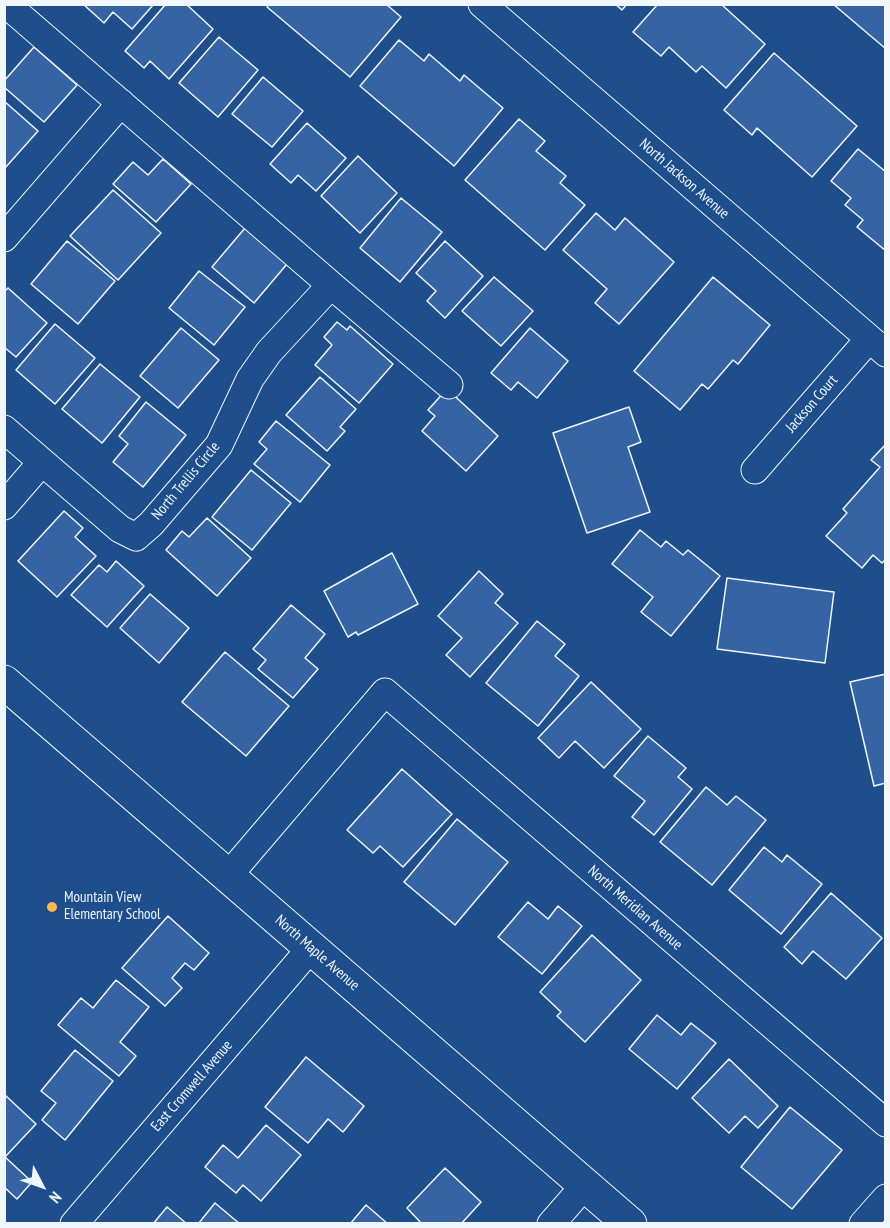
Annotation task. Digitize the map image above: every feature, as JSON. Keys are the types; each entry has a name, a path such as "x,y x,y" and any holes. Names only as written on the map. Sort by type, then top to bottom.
{"street":[{"path":"6,4 449,385"},
{"name":"North Jackson Avenue","path":"482,4 877,346"},
{"path":"4,238 121,103"},
{"name":"North Trellis Circle","path":"6,432 120,529 136,537 151,524 219,445 250,379 269,352 331,285"},
{"name":"Jackson Court","path":"755,470 877,346"},
{"path":"4,506 42,462"},
{"name":"North Maple Avenue","path":"4,682 630,1224"},
{"name":"North Meridian Avenue","path":"228,876 385,693 885,1124"},
{"name":"East Cromwell Avenue","path":"74,1224 311,948"},
{"path":"551,1224 585,1185"},
{"path":"863,1224 885,1198"}],"building":[{"path":"83,4 154,4 132,29 113,12 104,23"},
{"path":"166,4 186,4 213,29 169,79 150,61 144,68 125,51"},
{"path":"269,4 386,4 401,17 350,77 267,7"},
{"path":"615,4 627,4 622,10"},
{"path":"658,4 721,4 765,44 726,88 702,66 696,72 669,47 661,56 633,32"},
{"path":"833,4 886,4 886,49"},
{"path":"219,37 258,70 218,117 179,83"},
{"path":"399,40 424,61 429,54 460,81 464,75 503,108 454,166 360,86"},
{"path":"34,47 77,85 44,122 4,87 4,81"},
{"path":"774,53 857,126 812,177 757,128 752,135 724,110"},
{"path":"263,77 303,111 272,147 232,114"},
{"path":"4,101 38,131 5,168 4,167"},
{"path":"519,119 545,141 536,151 566,176 560,183 585,205 545,250 465,180"},
{"path":"307,123 346,158 316,191 298,175 291,183 270,164"},
{"path":"858,149 886,172 886,251 857,227 863,220 845,205 851,198 831,181"},
{"path":"358,156 397,193 360,233 321,196"},
{"path":"163,159 191,184 156,222 113,184 133,162 148,175"},
{"path":"113,190 161,233 118,280 70,236"},
{"path":"401,198 442,232 400,282 360,248"},
{"path":"596,213 615,230 625,218 674,262 619,324 595,303 607,289 563,250"},
{"path":"245,228 287,264 254,303 212,267"},
{"path":"67,241 115,281 78,324 31,284"},
{"path":"445,241 483,276 445,318 427,301 436,291 416,273"},
{"path":"199,271 245,307 214,345 169,308"},
{"path":"494,277 533,311 501,346 462,311"},
{"path":"713,277 770,325 738,364 733,360 708,389 702,384 680,410 634,371"},
{"path":"8,288 47,323 16,357 4,347 4,292"},
{"path":"337,322 347,330 350,326 393,364 359,403 315,365 332,345 324,337"},
{"path":"55,324 95,358 55,404 16,370"},
{"path":"181,328 219,360 178,408 140,376"},
{"path":"530,328 568,361 537,398 518,382 511,390 491,373"},
{"path":"100,364 140,397 102,443 62,409"},
{"path":"320,377 356,409 340,427 345,431 327,451 286,415"},
{"path":"447,389 498,436 466,471 422,431 435,416 428,410"},
{"path":"146,402 186,435 143,487 113,462 128,444 119,436"},
{"path":"629,407 641,442 628,447 650,512 587,533 553,433"},
{"path":"276,421 330,465 300,502 254,464 267,449 259,442"},
{"path":"886,444 886,559 882,563 873,555 862,568 826,536 847,513 843,509 880,467 871,460"},
{"path":"251,470 291,503 252,550 212,517"},
{"path":"64,511 83,528 75,537 96,556 57,597 18,561"},
{"path":"207,518 251,558 217,596 166,550 182,531 189,537"},
{"path":"640,530 661,547 666,541 683,555 688,550 720,576 671,636 641,612 653,597 612,564"},
{"path":"392,553 418,604 358,635 356,632 348,637 324,591"},
{"path":"116,561 144,586 107,627 71,595 99,565 107,572"},
{"path":"479,571 503,594 495,603 518,623 470,677 446,655 462,638 438,616"},
{"path":"727,578 834,592 825,663 717,649"},
{"path":"150,594 189,628 159,663 120,628"},
{"path":"291,605 325,634 305,658 318,669 293,698 258,669 266,660 253,649"},
{"path":"537,621 565,644 555,656 579,676 538,726 486,683"},
{"path":"225,652 289,706 246,756 182,702"},
{"path":"886,674 886,783 874,786 850,682"},
{"path":"591,682 641,729 604,768 575,741 559,758 538,738"},
{"path":"648,736 686,768 678,777 692,789 654,835 632,817 645,801 614,776"},
{"path":"402,769 452,814 403,867 380,846 373,853 347,830"},
{"path":"706,787 727,805 736,796 766,820 712,885 660,842"},
{"path":"457,819 508,862 455,925 404,882"},
{"path":"764,847 782,862 787,855 822,884 781,934 729,890"},
{"path":"831,893 882,938 846,979 813,951 802,964 784,947"},
{"path":"528,902 548,919 558,906 582,926 542,974 498,937"},
{"path":"168,916 209,953 194,970 185,963 172,978 182,988 165,1006 122,968"},
{"path":"592,935 641,980 585,1042 557,1016 561,1012 540,992"},
{"path":"116,980 149,1007 120,1042 136,1056 119,1076 58,1025 81,998 93,1008"},
{"path":"657,1015 681,1035 691,1023 716,1043 677,1089 629,1049"},
{"path":"75,1050 113,1081 65,1140 42,1120 56,1103 41,1091"},
{"path":"306,1057 364,1106 343,1132 328,1119 308,1143 265,1107"},
{"path":"729,1059 778,1106 758,1128 745,1116 729,1133 692,1098"},
{"path":"6,1096 36,1124 5,1157 32,1182 17,1199 4,1187 4,1098"},
{"path":"790,1107 842,1150 792,1209 741,1167"},
{"path":"266,1125 301,1155 261,1201 243,1185 236,1193 205,1167 223,1145 238,1158"},
{"path":"445,1168 481,1202 461,1224 422,1224 407,1208"},
{"path":"215,1203 240,1224 198,1224"},
{"path":"366,1205 388,1224 350,1224"},
{"path":"167,1207 187,1224 153,1224"}],"place":[{"name":"Mountain View Elementary School","path":"52,907"}]}
